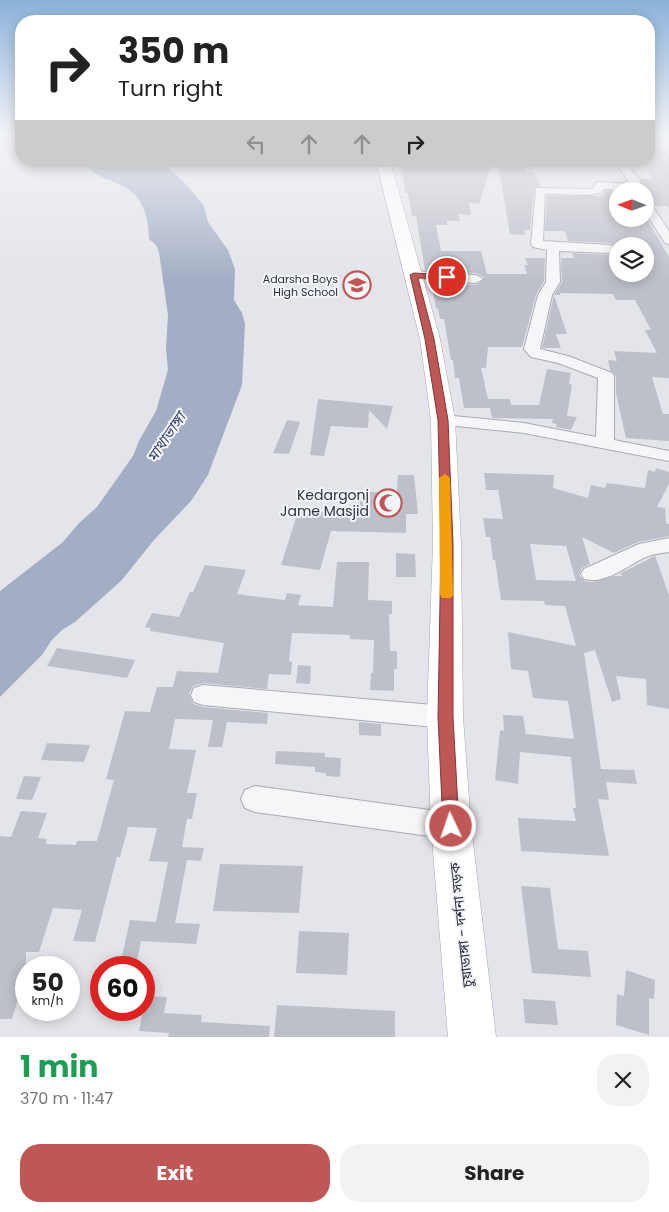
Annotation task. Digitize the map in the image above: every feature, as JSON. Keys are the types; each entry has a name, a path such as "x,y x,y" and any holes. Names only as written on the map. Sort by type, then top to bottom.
{"main road":[{"name":"চুয়াডাঙ্গা - দর্শনা সড়ক","path":"389,183 430,339 443,420 447,544 446,717 451,826 472,1037"}],"street":[{"path":"609,186 600,185 597,190 589,192 540,190 537,244 553,247 609,249"},
{"path":"654,217 669,240"},
{"path":"553,247 553,282 545,295 533,351 606,376 605,444"},
{"path":"414,275 476,279"},
{"path":"443,420 524,428 669,456"},
{"path":"592,574 605,570 634,552 657,545 669,544"},
{"path":"203,695 446,717"},
{"path":"255,799 451,826"}],"water":[{"name":"মাথাভাঙ্গা","path":"117,183 185,183 204,206 208,222 228,250 235,269 234,300 242,313 245,324 242,385 208,475 191,501 154,540 121,581 75,622 62,630 51,641 42,655 0,697 0,591 63,542 79,523 97,507 133,456 156,411 168,370 166,348 168,315 159,252 156,245 149,239 148,224 141,204 132,192"}],"building":[{"path":"404,183 486,183 479,204 469,203 471,215 458,214 460,221 447,221 447,225 436,225 441,251 481,251 487,274 527,274 524,265 528,265 525,258 545,258 544,281 536,295 522,347 488,347 486,368 481,368 488,399 510,399 511,405 539,405 547,369 571,373 569,384 572,385 567,416 577,417 571,430 556,427 557,424 552,423 553,419 492,418 490,408 464,408 459,378 455,378 444,319 440,319 438,308 436,308 431,282 476,285 485,278 476,273 425,270 416,216 412,216 408,193 405,193"},
{"path":"501,183 539,183 540,186 534,188 530,230 524,230 525,235 510,234"},
{"path":"654,183 669,183 669,209 668,206 654,206"},
{"path":"605,191 609,191 609,228 652,228 669,257 669,378 652,377 663,414 669,414 669,441 626,438 616,393 616,376 610,370 608,360 617,361 614,351 657,353 645,330 651,330 635,300 616,300 613,294 560,293 560,295 554,295 562,282 561,258 574,258 572,253 609,255 609,282 654,282 654,237 609,237 609,243 568,241 565,231 545,231 547,196 603,196"},
{"path":"554,295 567,334 556,334 561,348 542,348"},
{"path":"318,399 393,406 387,429 369,410 368,428 331,426 324,456 310,455"},
{"path":"287,420 300,422 289,454 273,453"},
{"path":"656,468 669,472 669,484 657,507 665,508 666,523 669,524 669,536 638,542 614,553 582,537 590,564 582,568 579,575 584,581 592,582 614,576 622,576 621,573 655,556 669,595 669,709 647,705 646,679 616,676 621,699 612,702 595,650 584,653 601,769 634,770 637,784 606,782 609,800 598,799 609,856 521,851 518,818 576,821 573,808 576,808 571,757 520,752 518,784 495,780 500,730 504,731 503,715 523,716 526,734 574,739 568,701 533,698 528,671 511,669 508,632 576,646 565,606 545,605 544,601 501,600 490,537 486,537 483,518 503,519 498,490 486,490 484,473 554,475 553,488 588,498 591,485 605,488 607,483 645,488 648,470 655,472","holes":["530,544 566,546 576,581 536,580"]},
{"path":"398,475 414,475 418,514 406,514 406,533 331,531 320,570 281,565 299,509 360,517 359,492 397,492"},
{"path":"396,553 415,554 416,577 396,577"},
{"path":"337,562 369,562 368,600 392,601 392,614 389,614 390,651 397,651 397,669 394,669 394,691 370,690 371,673 373,673 374,640 350,639 350,635 292,633 289,661 292,662 291,675 269,674 267,689 203,683 193,686 189,694 193,704 203,707 268,713 267,724 227,722 222,747 208,747 213,720 175,719 169,749 196,750 187,793 197,793 192,819 187,819 182,847 204,848 201,861 187,860 175,923 200,924 196,944 141,941 138,956 122,956 130,920 156,922 168,862 149,861 157,828 128,827 120,857 117,857 95,942 73,941 82,910 53,908 39,952 26,952 26,956 15,956 15,1009 12,1019 0,1019 0,836 11,837 21,811 47,813 38,838 47,839 46,844 76,845 77,841 97,841 114,780 106,779 125,711 150,712 157,687 173,687 177,671 218,673 224,643 150,631 151,628 145,627 152,613 179,617 205,565 246,570 237,594 285,600 287,593 301,595 298,605 333,607"},
{"path":"57,648 135,660 127,678 47,666"},
{"path":"298,665 311,666 310,684 296,683"},
{"path":"359,722 381,724 381,736 359,735"},
{"path":"47,743 90,745 84,762 41,760"},
{"path":"276,751 325,753 325,757 341,758 340,777 326,776 326,773 315,772 315,767 275,764"},
{"path":"24,776 41,777 32,800 16,799"},
{"path":"220,864 303,866 299,913 213,911"},
{"path":"521,886 550,888 558,949 588,951 591,977 532,973"},
{"path":"299,931 349,933 347,975 296,973"},
{"path":"626,970 655,980 654,999 649,998 649,1035 616,1025 617,994 624,996"},
{"path":"155,996 167,997 164,1013 202,1015 201,1022 270,1026 269,1037 168,1037 169,1033 139,1031 141,1021 155,1021"},
{"path":"523,999 555,1001 558,1025 525,1023"},
{"path":"277,1005 395,1011 395,1037 274,1037"}],"slow traffic":[{"path":"445,478 447,595"}],"place":[{"name":"Adarsha Boys High School","path":"357,285"},
{"name":"Kedargonj Jame Masjid","path":"388,503"}],"route":[{"path":"447,277 414,275 430,339 443,420 447,544 446,717 451,826"}]}
